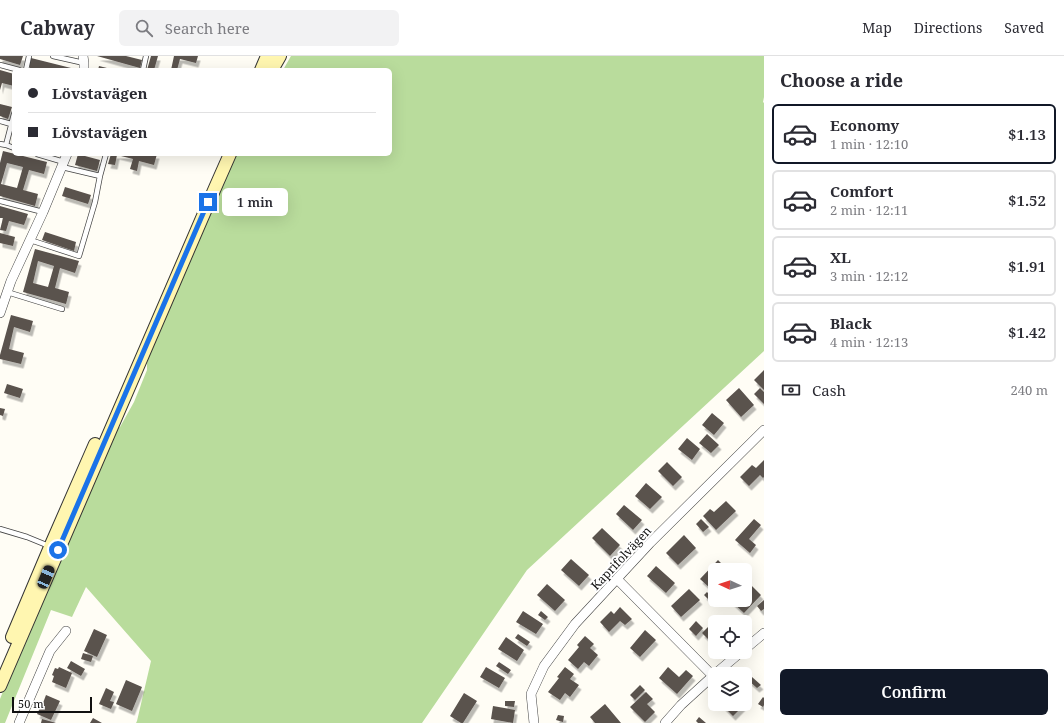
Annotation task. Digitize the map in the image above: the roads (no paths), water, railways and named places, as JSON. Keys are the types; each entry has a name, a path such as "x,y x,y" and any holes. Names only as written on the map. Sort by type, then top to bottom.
{"street":[{"path":"261,68 267,56"},
{"path":"273,68 280,56"},
{"path":"0,686 54,548 221,156"},
{"path":"0,666 229,156"},
{"path":"0,313 10,281 43,212 65,161"},
{"name":"Kaprifolvägen","path":"534,723 531,694 544,666 575,624 650,543 764,430"},
{"path":"617,579 708,669"},
{"path":"19,723 50,650 66,631"},
{"path":"752,643 764,633"},
{"path":"723,667 733,659"},
{"path":"665,723 681,705 708,680"}],"lane":[{"path":"26,68 29,56"},
{"path":"53,56 84,63"},
{"path":"143,68 146,56"},
{"path":"0,65 12,68"},
{"path":"0,121 11,124"},
{"path":"6,145 12,121"},
{"path":"0,144 12,147"},
{"path":"45,156 65,161 100,176"},
{"path":"30,240 79,256 95,202 105,156"},
{"path":"0,201 43,212"},
{"path":"7,292 62,309"},
{"path":"0,529 27,537 54,548"}]}
